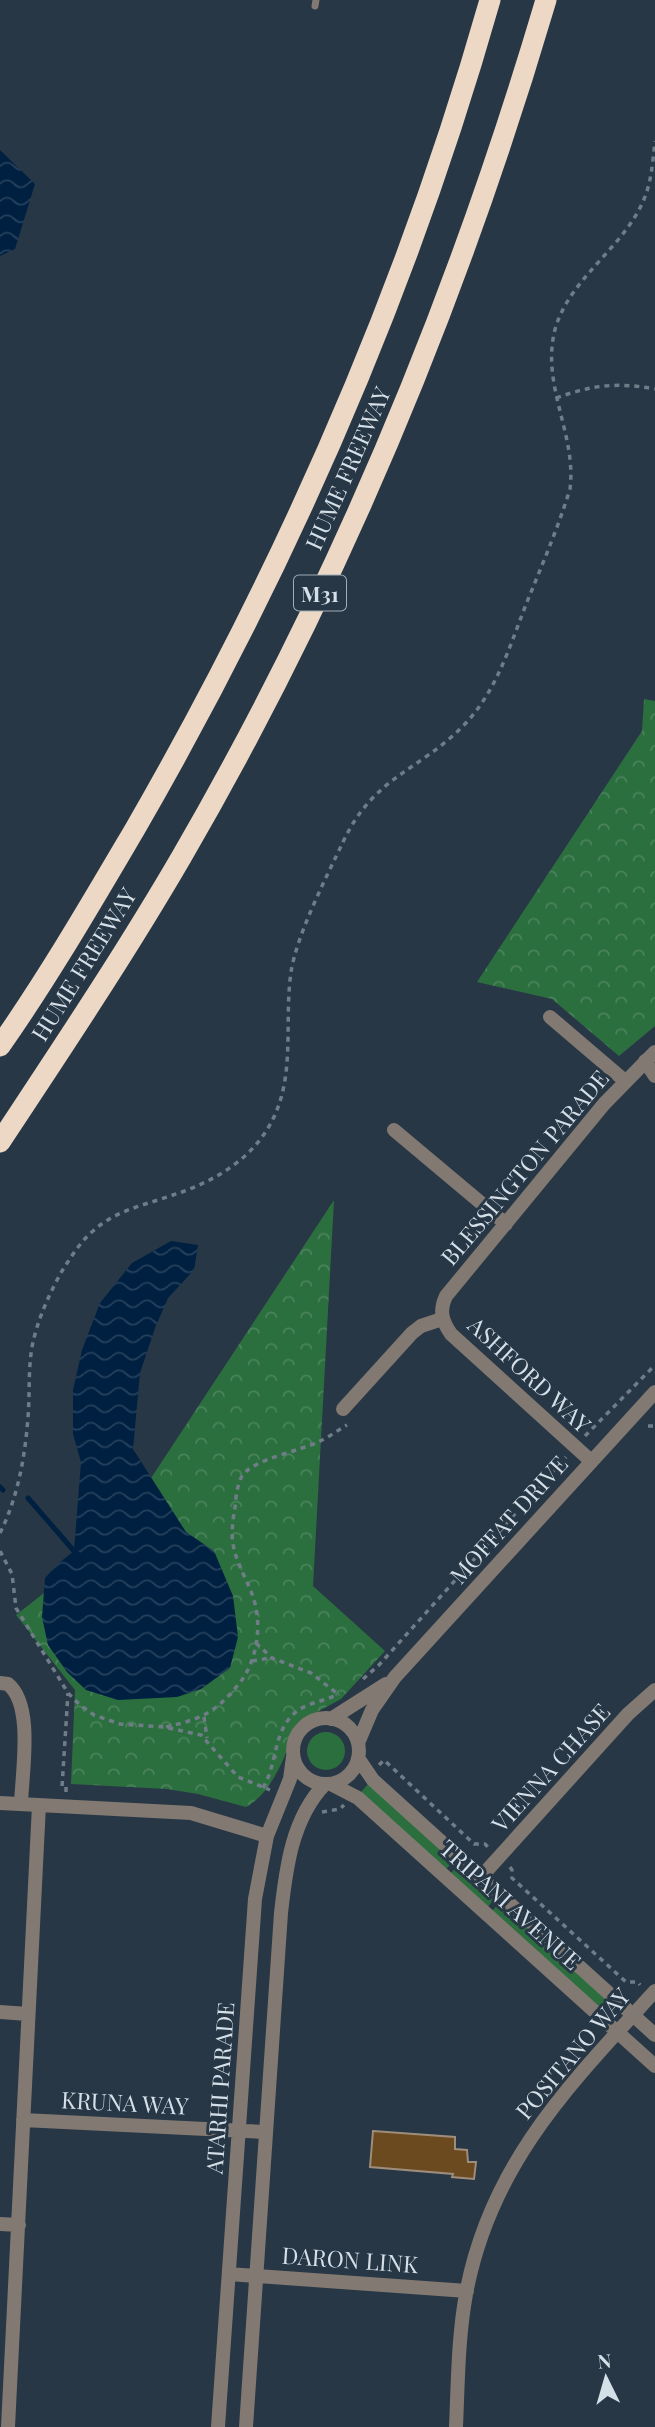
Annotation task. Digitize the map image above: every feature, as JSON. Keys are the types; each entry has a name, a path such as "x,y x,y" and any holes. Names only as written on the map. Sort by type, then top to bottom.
{"highway":[{"name":"HUME FREEWAY","path":"0,1046 102,886 174,761 244,627 305,499 373,340 429,191 490,0"},
{"name":"HUME FREEWAY","path":"0,1142 109,975 181,857 251,732 307,622 409,393 475,225 546,0"}],"street":[{"path":"551,1017 625,1081"},
{"path":"650,1057 655,1076"},
{"name":"BLESSINGTON PARADE","path":"442,1319 446,1296 625,1081 650,1057"},
{"path":"394,1130 506,1224"},
{"path":"343,1409 412,1333 421,1326 442,1319"},
{"name":"ASHFORD WAY","path":"442,1319 451,1334 591,1461"},
{"name":"MOFFAT DRIVE","path":"358,1743 366,1720 395,1677 655,1392"},
{"name":"MOFFAT DRIVE","path":"331,1718 395,1677"},
{"path":"0,1683 8,1684 18,1695 23,1715 21,1804"},
{"name":"VIENNA CHASE","path":"481,1877 628,1714 655,1690"},
{"path":"246,2427 281,1913 286,1876 301,1820 313,1797 328,1784 349,1775 358,1758 358,1743 348,1727 331,1718 320,1718 302,1728 296,1737 293,1757 304,1776 314,1782 328,1784"},
{"name":"ATARHI PARADE","path":"218,2427 255,1899 267,1836 290,1779 293,1757"},
{"name":"TRIPANI AVENUE","path":"358,1758 373,1780 655,2035"},
{"name":"TRIPANI AVENUE","path":"328,1784 358,1798 655,2066"},
{"path":"0,1802 191,1813 267,1836"},
{"path":"8,2427 39,1805"},
{"name":"POSITANO WAY","path":"456,2427 461,2323 479,2245 494,2204 525,2146 554,2104 655,1991"},
{"path":"0,2012 28,2014"},
{"name":"KRUNA WAY","path":"23,2120 266,2132"},
{"path":"0,2224 19,2225"},
{"name":"DARON LINK","path":"229,2274 467,2291"}],"path":[{"path":"0,1533 12,1506 21,1474 36,1332 61,1274 84,1239 105,1221 219,1175 252,1150 262,1137 277,1111 285,1087 290,982 295,954 348,831 360,810 383,786 465,724 494,682 570,489 570,449 556,398 551,355 561,313 577,287 612,246 640,206 650,177 655,141"},
{"path":"556,398 586,387 626,384 655,389"},
{"path":"362,1680 379,1665 575,1447 655,1365"},
{"path":"164,1727 204,1717 220,1706 243,1679 252,1661 256,1643 255,1604 233,1544 242,1476 254,1467 319,1441 347,1425"},
{"path":"649,1426 655,1426"},
{"path":"256,1643 272,1658 311,1673 352,1707"},
{"path":"252,1661 272,1658"},
{"path":"263,1788 280,1731 286,1721 304,1707 338,1695 350,1687"},
{"path":"65,1806 66,1787 62,1787 68,1693"},
{"path":"204,1717 207,1740"}],"green space":[{"path":"644,699 655,701 655,1026 619,1056 552,999 477,982 642,731"},
{"path":"334,1200 313,1586 385,1651 341,1699 297,1723 272,1781 256,1800 246,1807 167,1789 71,1784 75,1690 16,1615 109,1542"},
{"path":"326,1732 340,1737 345,1751 340,1765 326,1770 312,1765 307,1751 312,1737"},
{"path":"370,1782 455,1860 445,1870 360,1793"},
{"path":"459,1864 496,1897 487,1908 450,1874"},
{"path":"501,1901 611,2001 603,2010 491,1912"}],"water":[{"path":"0,150 35,184 15,249 0,256"},
{"path":"171,1241 198,1245 194,1270 168,1298 155,1328 140,1373 133,1449 186,1532 214,1551 233,1596 238,1637 230,1668 201,1689 177,1697 118,1700 86,1690 67,1672 48,1645 42,1617 45,1578 74,1551 81,1462 73,1434 73,1390 82,1350 100,1303 132,1263"}],"building":[{"path":"373,2131 455,2137 455,2149 467,2150 468,2162 476,2162 474,2179 452,2177 453,2174 370,2167"}],"waterway":[{"path":"0,1487 3,1490"},
{"path":"28,1498 80,1556"}]}
